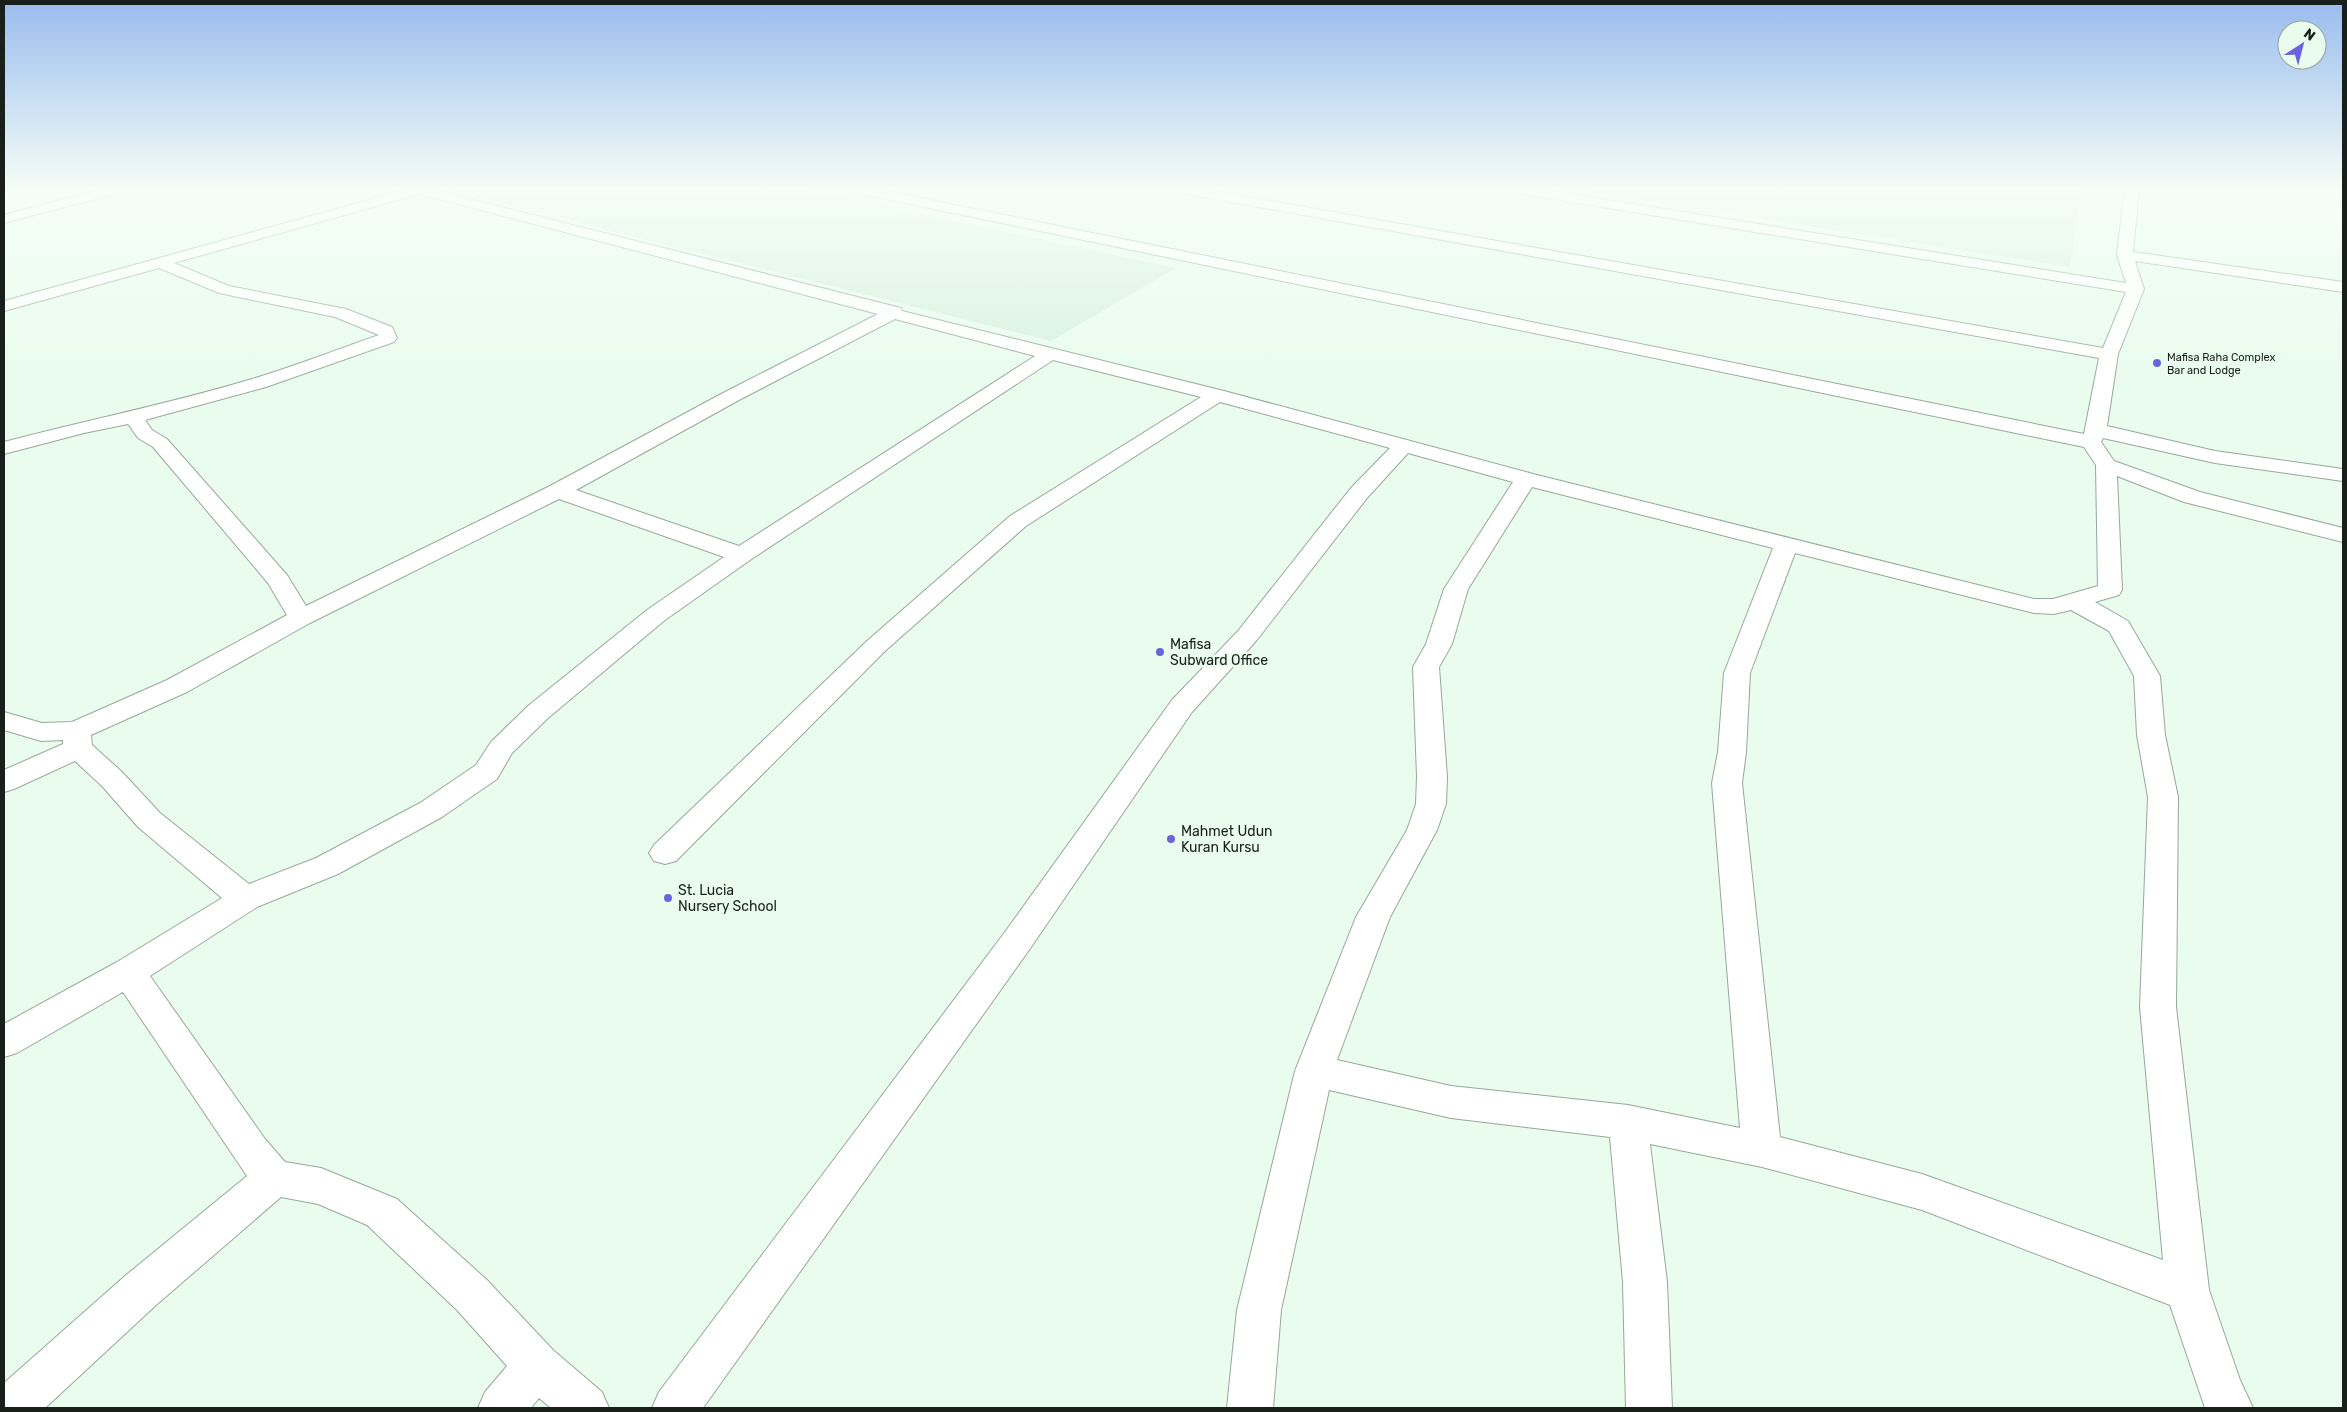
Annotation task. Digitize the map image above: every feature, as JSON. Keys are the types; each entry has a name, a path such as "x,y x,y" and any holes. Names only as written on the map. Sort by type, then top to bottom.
{"street":[{"path":"4,306 193,254"},
{"path":"668,254 1050,354 1217,395 1402,447 1526,479 2034,606 2054,606 2074,602 2110,590 2106,464 2094,436 2109,354 2136,290 2125,255 2343,287"},
{"path":"1182,254 2094,436 2343,475"},
{"path":"1545,254 2109,354"},
{"path":"1914,254 2136,290"},
{"path":"4,448 133,417 259,383 388,338 386,332 340,313 225,290 179,272 162,263"},
{"path":"4,782 77,739 301,618 558,491 732,396 895,312"},
{"path":"4,1042 129,972 245,899 344,857 431,810 487,772 501,748 538,712 656,615 742,555 1050,354"},
{"path":"665,853 876,646 1018,521 1217,395"},
{"path":"133,417 146,434 160,443 246,541 278,580 301,618"},
{"path":"4,432 28,441"},
{"path":"675,1408 1017,942 1100,820 1182,706 1247,636 1359,493 1402,447"},
{"path":"2106,464 2192,497 2343,535"},
{"path":"1250,1408 1259,1310 1314,1072 1373,917 1422,830 1431,804 1432,777 1426,666 1439,644 1456,589 1526,479"},
{"path":"558,491 742,555"},
{"path":"1762,1150 1727,783 1732,752 1736,673 1786,545"},
{"path":"2074,602 2119,626 2147,676 2151,735 2163,797 2158,1007 2187,1290 2221,1391 2230,1408"},
{"path":"4,721 41,732 77,739 149,820 245,899"},
{"path":"129,972 251,1151 274,1178 321,1186 382,1212 472,1295 537,1366 586,1408"},
{"path":"1314,1072 1451,1102 1628,1122 1762,1150 1922,1192 2187,1290"},
{"path":"1628,1122 1645,1282 1649,1408"},
{"path":"11,1408 140,1291 274,1178"},
{"path":"501,1408 537,1366"}],"shaded area":[{"path":"703,254 1109,254 1176,268 1051,341"},
{"path":"1987,254 2072,254 2070,267"}],"place":[{"name":"Mafisa Raha Complex Bar and Lodge","path":"2157,363"},
{"name":"Mafisa Subward Office","path":"1160,652"},
{"name":"Mahmet Udun Kuran Kursu","path":"1171,839"},
{"name":"St. Lucia Nursery School","path":"668,898"}]}
